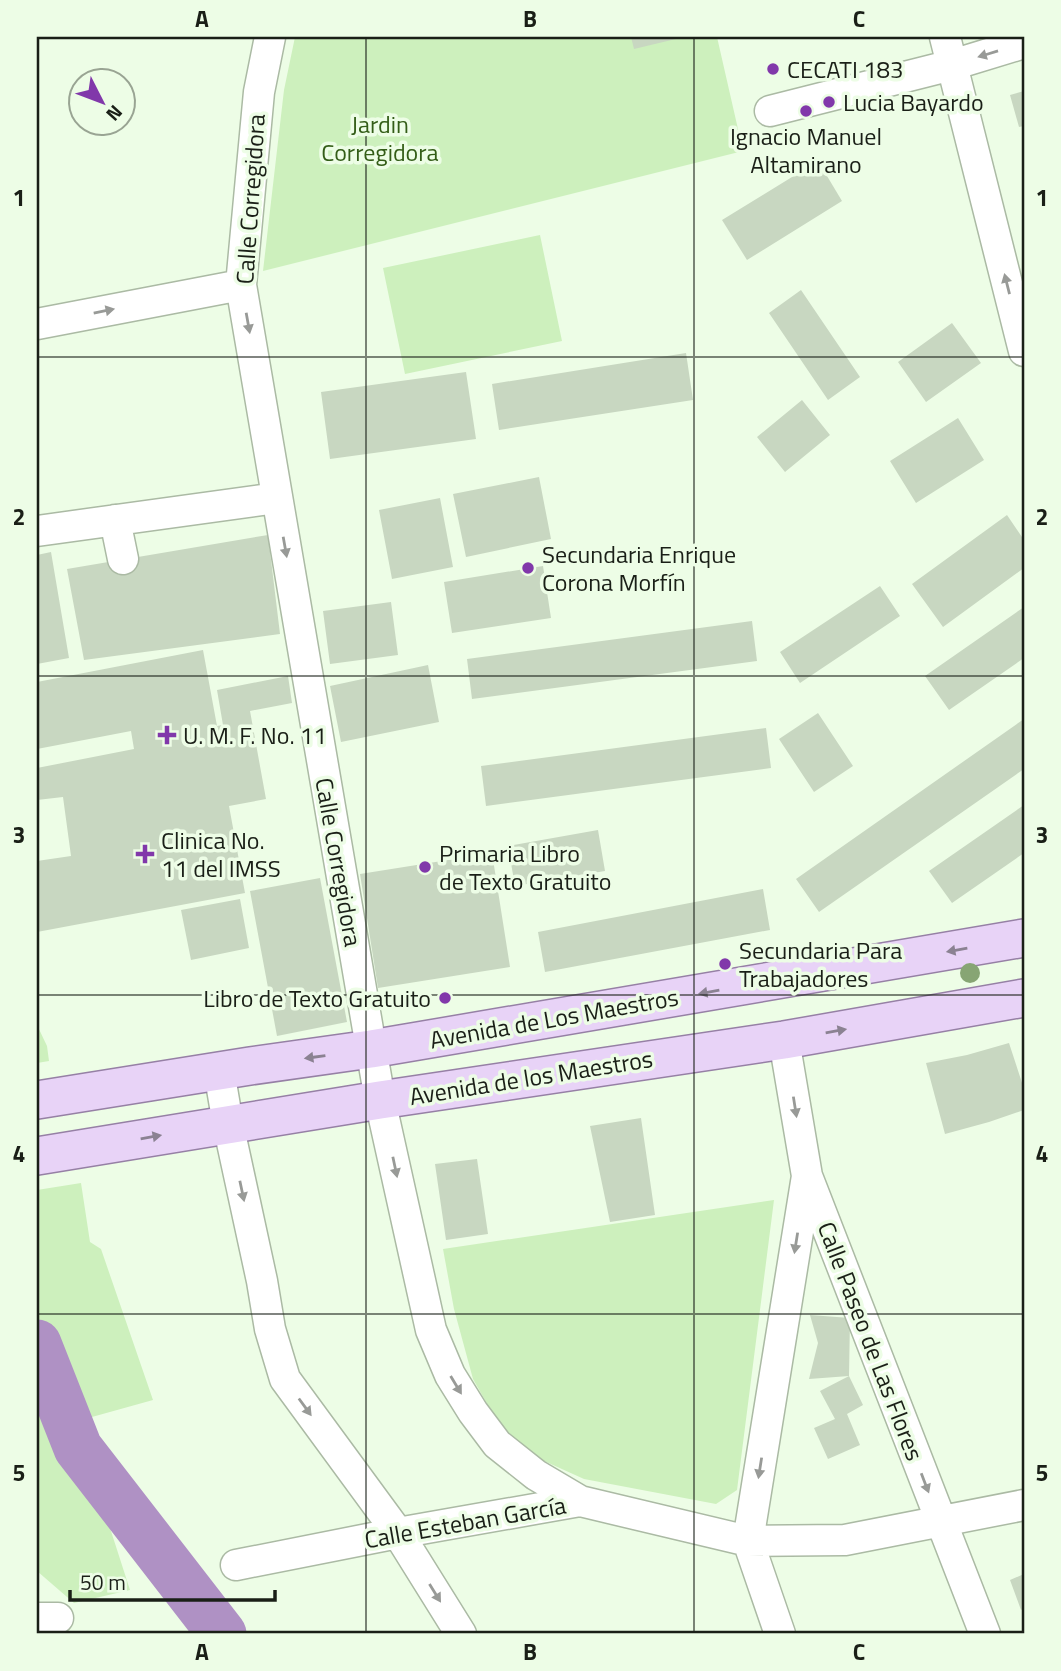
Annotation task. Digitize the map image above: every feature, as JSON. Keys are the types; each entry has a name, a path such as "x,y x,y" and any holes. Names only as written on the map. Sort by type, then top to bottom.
{"main road":[{"name":"Avenida de Los Maestros","path":"37,1100 371,1049 1024,938"},
{"name":"Avenida de los Maestros","path":"37,1156 380,1100 784,1040 1024,998"}],"street":[{"name":"Calle Corregidora","path":"270,37 259,92 241,285 380,1100 431,1330 450,1375 473,1412 498,1444 536,1475 580,1501"},
{"path":"770,111 948,51 1024,44"},
{"path":"948,51 1024,351"},
{"path":"37,324 241,285"},
{"path":"37,531 277,498"},
{"path":"115,520 123,559"},
{"name":"Calle Paseo de Las Flores","path":"784,1040 807,1176 985,1634"},
{"path":"219,1071 270,1329 285,1380 398,1534 461,1634"},
{"path":"780,1634 748,1541 807,1176"},
{"name":"Calle Esteban García","path":"236,1565 580,1501 748,1541 845,1540 1024,1505"}],"green space":[{"name":"Jardin Corregidora","path":"295,37 717,37 743,151 263,271 284,90"},
{"path":"540,235 562,341 405,374 383,268"},
{"path":"37,1025 47,1046 49,1061 37,1063"},
{"path":"81,1183 90,1242 101,1249 153,1400 56,1427 110,1528 130,1590 74,1603 37,1571 37,1190"},
{"path":"774,1200 737,1490 716,1504 584,1479 522,1451 498,1423 473,1379 454,1309 443,1249"}],"building":[{"path":"631,37 680,37 680,38 634,49"},
{"path":"1024,91 1024,126 1019,127 1010,95"},
{"path":"818,161 842,201 747,260 722,220"},
{"path":"801,290 860,377 828,400 769,313"},
{"path":"952,323 981,363 926,402 898,362"},
{"path":"686,353 693,400 499,430 492,384"},
{"path":"466,372 476,439 330,459 321,392"},
{"path":"802,400 830,435 785,472 757,437"},
{"path":"958,418 984,460 916,503 890,461"},
{"path":"539,477 551,539 466,557 453,494"},
{"path":"440,498 453,567 392,579 379,510"},
{"path":"1007,515 1024,540 1024,568 943,627 912,584"},
{"path":"268,535 280,634 84,660 67,569"},
{"path":"51,552 69,658 37,664 37,555"},
{"path":"543,566 551,618 452,633 444,582"},
{"path":"880,586 900,616 800,683 780,652"},
{"path":"391,602 398,655 330,664 323,611"},
{"path":"1024,607 1024,658 949,710 925,676"},
{"path":"752,621 757,661 472,699 467,659"},
{"name":"U. M. F. No. 11","path":"203,650 217,726 223,725 217,690 288,676 292,703 250,711 266,799 229,806 245,893 37,932 37,861 71,856 63,797 37,800 37,768 134,749 131,731 37,749 37,682"},
{"path":"428,665 439,722 341,742 330,686"},
{"path":"818,713 853,766 814,792 779,739"},
{"path":"1024,719 1024,769 819,912 796,879"},
{"path":"766,728 771,768 486,806 481,766"},
{"path":"1024,805 1024,853 952,903 929,871"},
{"path":"598,830 605,871 515,886 508,846"},
{"path":"492,853 510,967 378,988 360,874"},
{"path":"320,878 347,1022 277,1036 250,891"},
{"path":"763,889 770,930 545,972 538,932"},
{"path":"240,899 249,948 191,960 181,910"},
{"path":"1009,1043 1024,1089 1024,1110 945,1134 926,1063"},
{"path":"641,1118 655,1215 610,1222 590,1126"},
{"path":"477,1159 488,1234 446,1240 435,1164"},
{"path":"810,1315 850,1318 849,1376 809,1379 818,1343"},
{"path":"849,1376 863,1405 847,1414 860,1445 828,1459 814,1428 835,1419 820,1391"},
{"path":"1024,1574 1024,1608 1021,1610 1010,1580"}],"waterway":[{"path":"37,1344 78,1448 222,1634"}],"place":[{"name":"CECATI 183","path":"773,69"},
{"name":"Lucia Bayardo","path":"829,102"},
{"name":"Ignacio Manuel Altamirano","path":"806,111"},
{"name":"Secundaria Enrique Corona Morfín","path":"528,568"},
{"name":"U. M. F. No. 11","path":"167,735"},
{"name":"Clinica No. 11 del IMSS","path":"145,854"},
{"name":"Primaria Libro de Texto Gratuito","path":"425,867"},
{"name":"Secundaria Para Trabajadores","path":"725,964"},
{"name":"Libro de Texto Gratuito","path":"445,998"}]}
